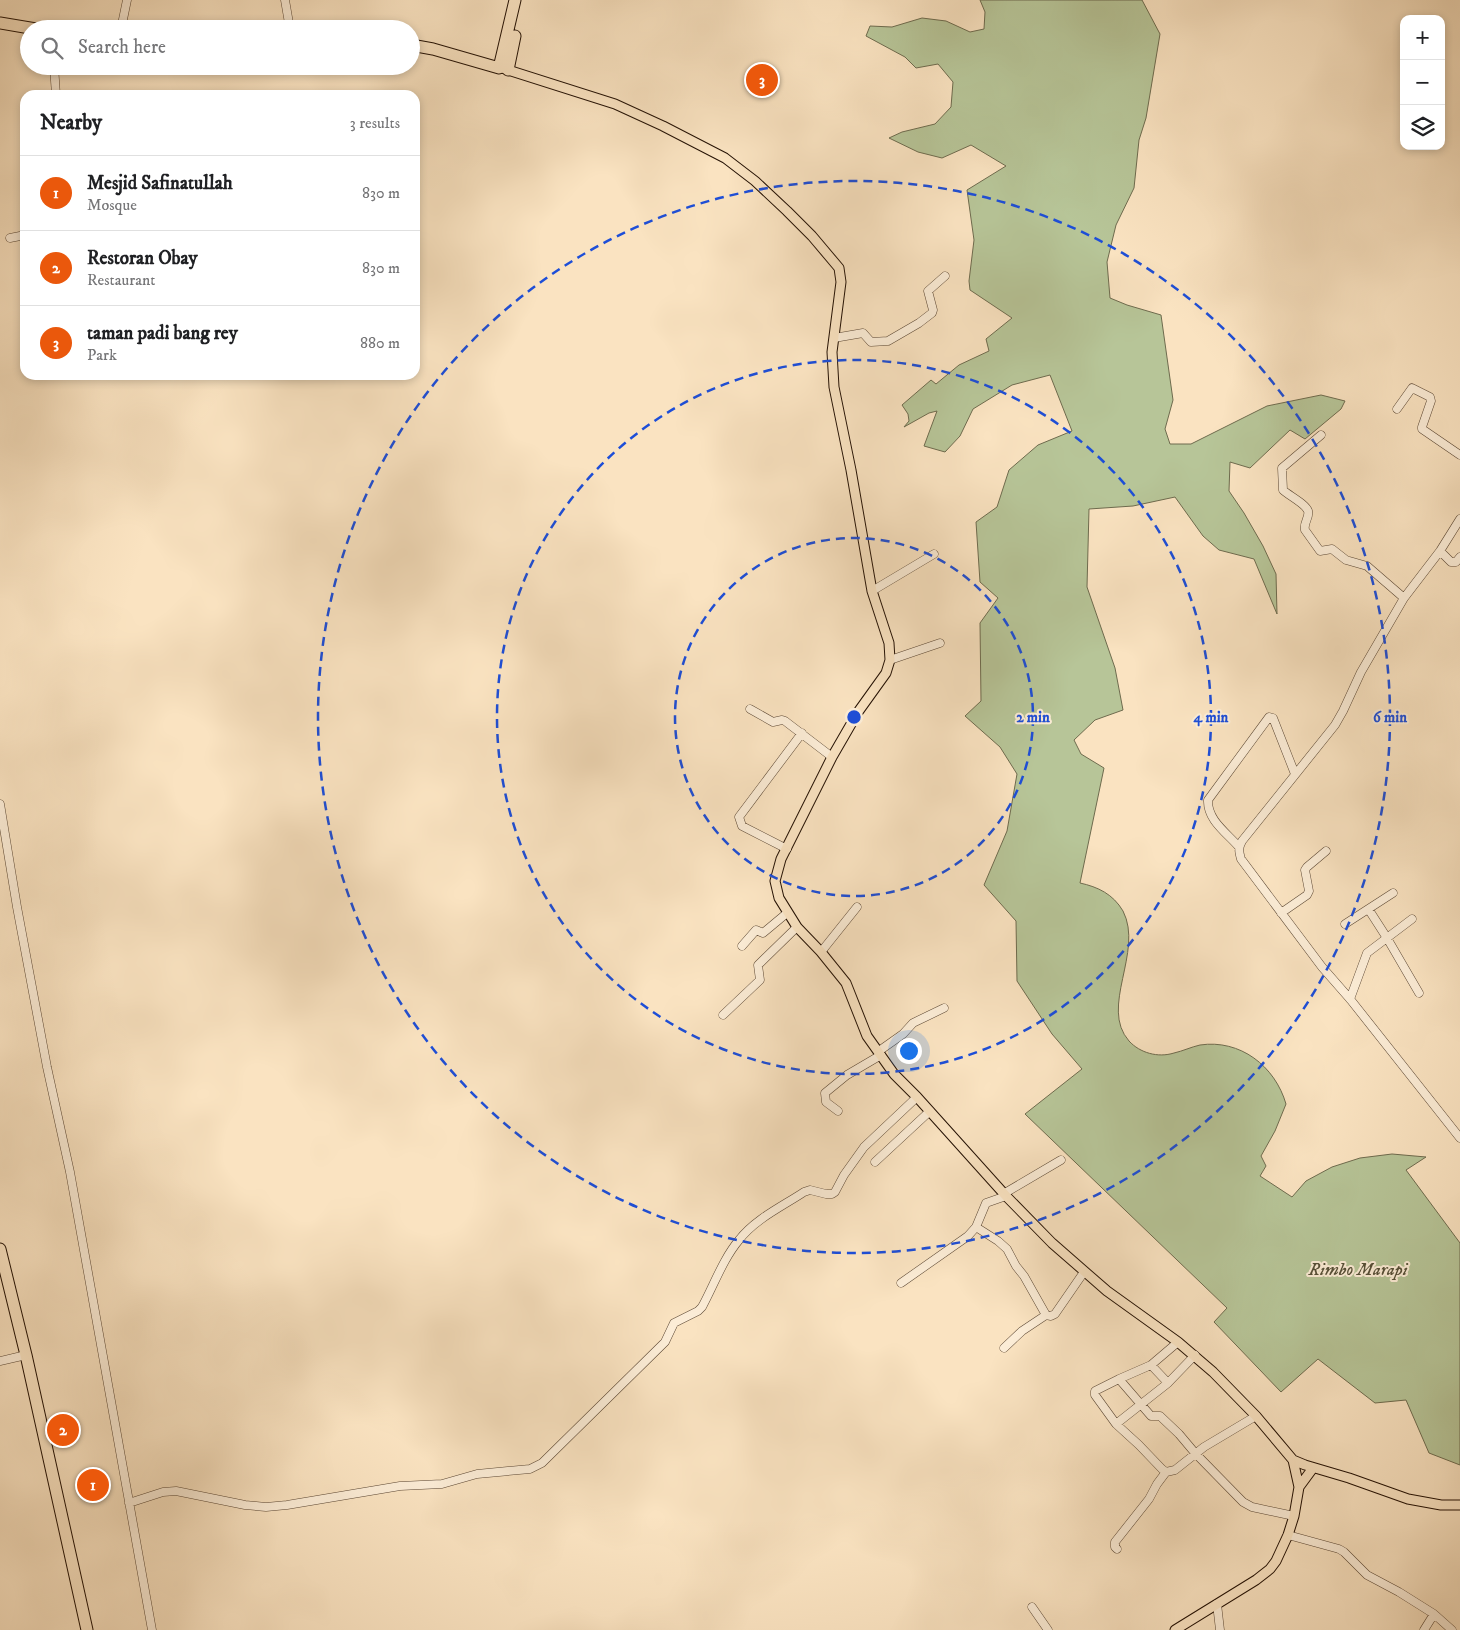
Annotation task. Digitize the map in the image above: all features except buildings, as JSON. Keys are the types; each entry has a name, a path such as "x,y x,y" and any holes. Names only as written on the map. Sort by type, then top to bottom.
{"highway":[{"path":"504,69 515,0"},
{"path":"504,69 522,0"},
{"path":"0,23 20,26"},
{"path":"420,47 504,69"},
{"path":"0,1249 3,1273 26,1355 87,1630"}],"main road":[{"path":"504,69 597,98 637,113 725,158 745,172 812,236 839,268 842,282 832,352 834,388 851,470 872,591 889,643 890,660 886,673 858,712 832,757 782,859 776,876 775,886 779,898 797,928 821,952 846,983 867,1036 894,1074 930,1111 1005,1195 1052,1243 1107,1291 1178,1342 1213,1372 1256,1416 1293,1460 1299,1487 1294,1516 1282,1550 1270,1569 1256,1580 1175,1630"},
{"path":"1293,1460 1408,1499 1441,1505 1460,1506"},
{"path":"1299,1487 1313,1468"}],"street":[{"path":"124,20 127,0"},
{"path":"285,0 288,20"},
{"path":"55,75 56,90"},
{"path":"10,238 20,236"},
{"path":"834,338 863,333 872,342 888,341 932,313 928,290 945,276"},
{"path":"1397,409 1412,388 1430,397 1431,401 1422,429 1460,455"},
{"path":"1321,435 1282,468 1283,490 1306,508 1308,514 1304,527 1320,551 1332,549 1346,560 1367,566 1404,598"},
{"path":"1239,847 1339,718 1361,672 1404,598 1440,551 1460,519"},
{"path":"1440,551 1451,562 1456,562 1460,557"},
{"path":"872,591 934,554"},
{"path":"890,660 940,643"},
{"path":"750,709 773,722 782,720 832,757"},
{"path":"1295,774 1273,718 1268,717 1208,800 1208,807 1212,817 1239,847 1241,859 1322,967 1350,999 1460,1138"},
{"path":"787,849 742,826 739,817 802,733"},
{"path":"0,804 45,1057 70,1172 152,1630"},
{"path":"1281,913 1307,895 1309,888 1306,867 1326,851"},
{"path":"1345,924 1369,910 1393,892"},
{"path":"821,952 857,907"},
{"path":"1369,910 1419,993"},
{"path":"742,946 756,930 763,933 787,912"},
{"path":"1350,999 1367,953 1412,919"},
{"path":"723,1015 760,980 758,965 797,928"},
{"path":"838,1111 826,1102 825,1093 847,1075 880,1053 913,1023 944,1008"},
{"path":"129,1503 163,1492 176,1491 245,1505 287,1505 400,1486 442,1484 477,1474 530,1469 542,1463 664,1342 674,1323 702,1307 739,1240 753,1226 804,1192 810,1190 826,1194 835,1192 844,1175 864,1148 917,1097"},
{"path":"875,1162 930,1111"},
{"path":"901,1283 968,1236 976,1227 986,1203 1005,1195 1061,1160"},
{"path":"976,1227 1007,1249 1046,1315"},
{"path":"1004,1348 1022,1330 1046,1315 1051,1316 1058,1311 1084,1272"},
{"path":"1166,1472 1116,1424 1095,1396 1095,1391 1119,1378 1151,1365 1178,1342"},
{"path":"0,1361 26,1355"},
{"path":"1116,1424 1168,1383 1195,1356"},
{"path":"1151,1365 1168,1383"},
{"path":"1119,1378 1152,1416 1160,1416 1243,1502 1294,1516"},
{"path":"1117,1549 1115,1542 1149,1499 1166,1472 1175,1470 1195,1453 1256,1416"},
{"path":"1288,1536 1339,1549 1367,1575 1434,1614 1452,1630"},
{"path":"1217,1604 1220,1630"},
{"path":"1032,1607 1048,1630"},
{"path":"1424,1630 1434,1614"}],"green space":[{"name":"Rimbo Marapi","path":"980,0 1142,0 1160,34 1146,118 1139,140 1134,188 1116,225 1107,262 1110,298 1161,315 1173,400 1165,429 1170,444 1191,444 1267,406 1321,395 1345,401 1341,409 1305,439 1290,430 1250,468 1230,462 1229,491 1263,546 1276,574 1277,614 1254,559 1219,550 1203,536 1175,497 1133,506 1089,509 1087,587 1115,668 1123,710 1095,720 1074,740 1081,754 1104,768 1080,883 1099,889 1115,900 1123,911 1128,927 1129,944 1119,996 1118,1012 1121,1027 1129,1041 1138,1049 1156,1055 1177,1052 1200,1045 1215,1044 1229,1046 1254,1058 1274,1078 1286,1104 1275,1131 1261,1156 1266,1166 1260,1176 1292,1197 1306,1181 1332,1167 1360,1158 1392,1154 1426,1157 1406,1170 1460,1243 1460,1465 1429,1453 1406,1400 1375,1403 1318,1359 1281,1392 1214,1322 1227,1308 1025,1114 1082,1069 1052,1034 1017,981 1016,921 984,885 1007,831 1017,774 1000,747 965,716 981,701 980,623 998,598 980,582 976,522 997,507 1009,470 1038,445 1072,431 1050,375 1012,385 973,409 960,436 945,452 924,446 937,411 929,413 904,427 909,421 908,414 902,405 931,380 936,384 959,365 989,351 986,339 1012,318 970,290 969,281 974,240 967,190 1006,166 971,145 942,158 918,152 889,138 902,132 935,124 951,107 953,82 938,64 916,68 905,57 866,36 870,26 892,27 922,18 946,21 970,32 984,29 985,12"}],"place":[{"name":"taman padi bang rey","path":"762,80"},
{"name":"Restoran Obay","path":"63,1430"},
{"name":"Mesjid Safinatullah","path":"93,1485"}]}
